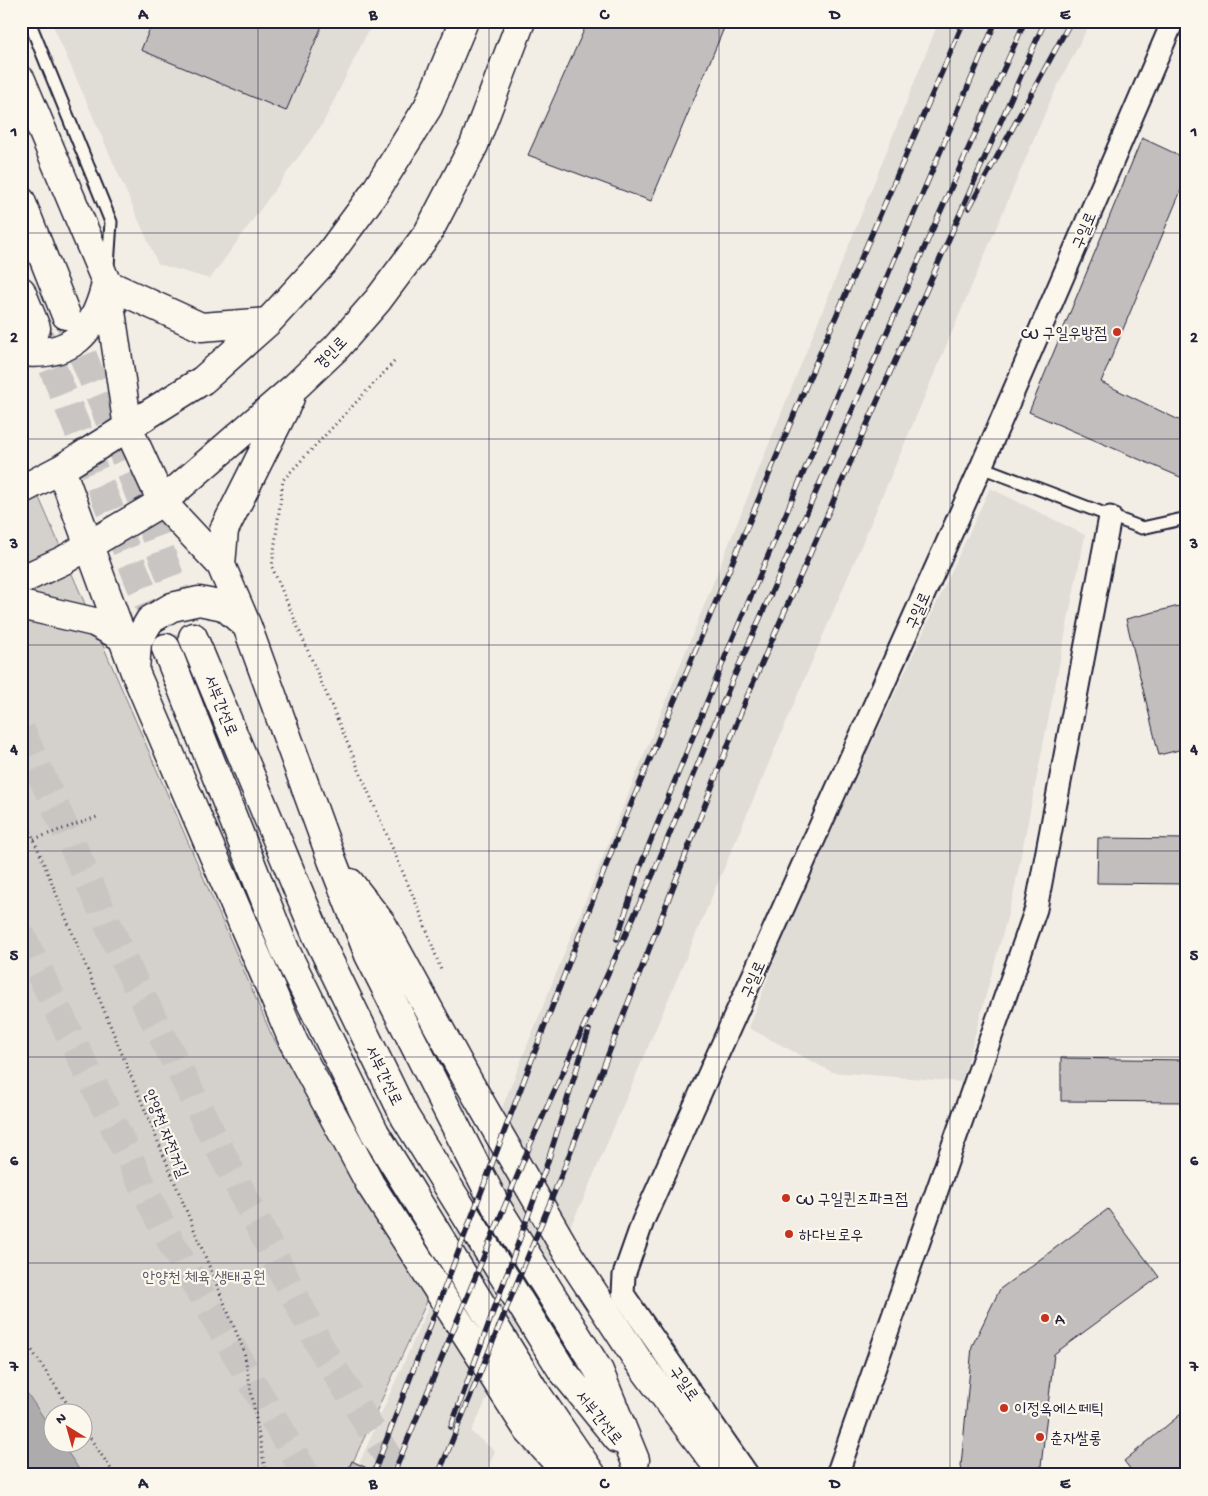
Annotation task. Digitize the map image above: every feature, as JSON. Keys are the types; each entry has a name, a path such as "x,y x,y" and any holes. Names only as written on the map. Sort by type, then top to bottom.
{"main road":[{"path":"21,490 61,469 202,380 268,322 325,260 375,192 428,107 464,21"},
{"name":"경인로","path":"21,580 89,546 162,502 296,386 336,348 360,321 428,232 474,145 519,25"},
{"path":"21,80 106,284 128,428 162,502 221,566 247,626 332,860 369,955 496,1206 599,1371 641,1468"},
{"path":"21,200 66,315"},
{"path":"106,284 202,327 268,322"},
{"path":"21,352 41,354 63,349 85,332 99,312 106,284"},
{"path":"21,291 36,328"},
{"path":"221,566 224,530 296,386"},
{"path":"61,469 135,672 294,1043 370,1184 528,1430 569,1475"},
{"path":"135,672 137,642 150,620 172,607 199,602 224,606 247,626"},
{"path":"21,605 94,622 122,636"},
{"name":"서부간선로","path":"193,636 317,936 405,1117 562,1370 641,1468"},
{"name":"서부간선로","path":"166,648 285,950 375,1133 534,1390 592,1475"},
{"path":"332,860 382,924 468,1081 570,1257 640,1362 724,1475"}],"street":[{"name":"구일로","path":"748,1475 623,1294 624,1275 643,1221 981,467 1173,21"},
{"path":"837,1475 1036,909 1110,517"}],"lane":[{"path":"29,21 111,222 106,284"},
{"path":"981,467 1142,528 1187,518"}],"path":[{"path":"394,362 283,480 272,567 422,917 444,979"},
{"name":"안양천 자전거길","path":"21,808 244,1351 266,1475"},
{"path":"34,839 100,816"},
{"path":"21,1334 67,1404"},
{"path":"92,1441 115,1475"}],"shaded area":[{"path":"51,21 376,21 367,33 323,123 210,279 158,264"},
{"path":"939,21 1091,21 1051,99 583,1200 471,1432 495,1451 485,1475 354,1475 433,1297 488,1143"},
{"path":"990,488 1085,535 1013,896 962,1082 832,1072 749,1028 787,927"},
{"path":"21,1384 42,1415 42,1454 69,1454 83,1475 21,1475"}],"green space":[{"name":"안양천 체육 생태공원","path":"21,456 272,1036 429,1297 347,1475 21,1475"}],"building":[{"path":"153,21 324,21 286,111 141,50"},
{"path":"588,21 727,21 651,201 528,155"},
{"path":"1142,138 1187,159 1187,176 1101,382 1187,424 1185,479 1029,412"},
{"path":"1187,604 1187,748 1159,755 1126,619"},
{"path":"1098,838 1187,839 1187,884 1097,883"},
{"path":"1061,1058 1187,1060 1187,1102 1061,1101"},
{"name":"A","path":"1108,1209 1159,1277 1054,1354 1041,1466 1044,1475 963,1475 961,1466 972,1346 1000,1289"},
{"path":"1187,1409 1187,1475 1135,1475 1124,1461"},
{"path":"352,1461 381,1475 346,1475"}],"tunnel":[{"path":"67,317 134,481 193,637"},
{"path":"37,329 166,648"},
{"path":"21,730 127,967 320,1346 399,1475"},
{"path":"21,934 165,1232 306,1475"}],"railway":[{"path":"373,1475 612,850 811,374 964,21"},
{"path":"617,939 640,867 730,645 996,21"},
{"path":"393,1475 533,1138 654,872 729,688 1025,21"},
{"path":"438,1475 563,1171 746,699 1045,21"},
{"path":"969,208 1071,21"},
{"path":"451,1427 547,1164 589,1030"}],"place":[{"name":"CU 구일우방점","path":"1117,332"},
{"name":"CU 구일퀸즈파크점","path":"786,1198"},
{"name":"하다브로우","path":"789,1234"},
{"name":"A","path":"1045,1318"},
{"name":"이정옥에스떼틱","path":"1004,1408"},
{"name":"춘자쌀롱","path":"1040,1437"}]}
